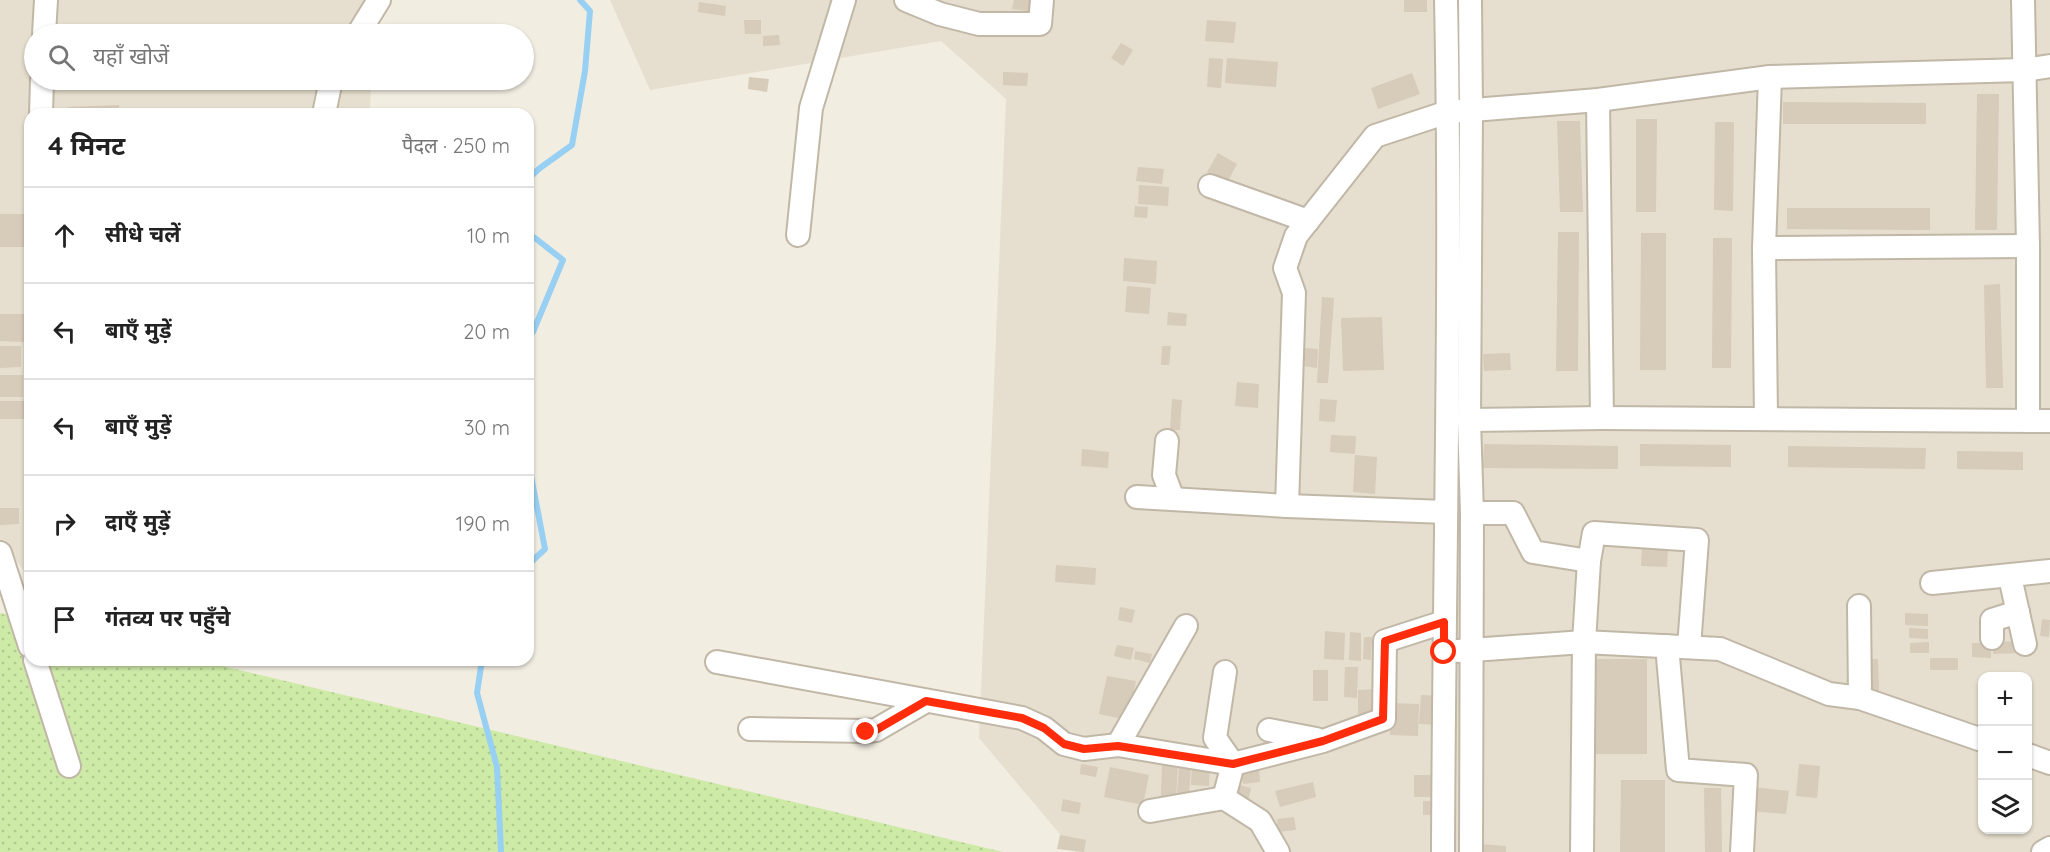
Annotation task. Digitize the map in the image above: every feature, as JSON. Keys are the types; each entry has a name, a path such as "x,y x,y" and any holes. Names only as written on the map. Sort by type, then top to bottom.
{"street":[{"path":"45,24 46,0"},
{"path":"370,0 379,0"},
{"path":"364,24 379,0"},
{"path":"798,235 811,108 844,0"},
{"path":"906,0 940,14 979,24 1040,24 1042,0"},
{"path":"1443,852 1448,112 1446,0"},
{"path":"1470,0 1468,420 1472,513 1471,852"},
{"path":"1468,420 1602,418 2039,421 2028,246 2024,0"},
{"path":"1287,506 1293,293 1284,268 1296,236 1374,136 1448,112 1598,100 1770,77 2024,70 2050,66"},
{"path":"1766,419 1764,248 1770,77"},
{"path":"41,108 42,90"},
{"path":"325,108 329,90"},
{"path":"1598,100 1602,418"},
{"path":"1210,186 1308,221"},
{"path":"1764,248 2028,246"},
{"path":"1167,441 1164,475 1173,499"},
{"path":"1137,497 1446,512"},
{"path":"1472,513 1513,513 1533,552 1589,561"},
{"path":"1582,852 1584,642 1589,561 1594,533 1697,540 1678,646 1678,770 1746,775 1742,852"},
{"path":"0,553 24,627"},
{"path":"1932,583 2050,572"},
{"path":"2010,577 2025,644"},
{"path":"1859,606 1860,698"},
{"path":"1992,638 1992,620 2018,612"},
{"path":"717,662 1022,718 1044,728 1064,744 1084,749 1118,746 1233,764 1323,741 1383,719 1385,641 1444,622"},
{"path":"1118,746 1186,626"},
{"path":"1444,652 1584,642 1720,649 1829,694 1860,698 1978,738"},
{"path":"36,666 69,765"},
{"path":"1224,798 1233,764 1215,738 1225,672"},
{"path":"750,729 866,732 876,730 926,701"},
{"path":"1269,730 1323,741"},
{"path":"2032,756 2050,763"},
{"path":"1150,810 1224,798 1260,821 1278,852"},
{"path":"2043,852 2050,848"}],"shaded area":[{"path":"0,0 373,0 372,24 24,24 24,90 371,90 370,108 24,108 24,571 0,539"},
{"path":"610,0 2050,0 2050,852 1075,852 979,738 1006,99 941,41 650,90"}],"green space":[{"path":"0,613 24,619 24,666 222,666 1003,852 0,852"}],"building":[{"path":"1014,0 1036,0 1035,12 1012,9"},
{"path":"1404,0 1427,0 1427,12 1404,12"},
{"path":"699,2 726,6 725,16 698,12"},
{"path":"744,20 761,20 761,34 745,34"},
{"path":"1207,20 1236,22 1234,43 1205,41"},
{"path":"779,35 780,45 763,46 763,36"},
{"path":"1121,43 1133,50 1123,66 1111,58"},
{"path":"1209,58 1223,59 1221,88 1207,87"},
{"path":"1227,58 1278,62 1276,87 1225,83"},
{"path":"1003,72 1028,73 1027,86 1003,85"},
{"path":"1412,73 1420,94 1378,109 1371,88"},
{"path":"749,77 769,79 767,92 748,89"},
{"path":"1977,94 1999,94 1997,230 1975,230"},
{"path":"1783,102 1926,103 1926,124 1783,124"},
{"path":"119,105 119,108 68,107"},
{"path":"1636,119 1657,119 1656,212 1636,212"},
{"path":"1557,121 1580,121 1583,212 1560,212"},
{"path":"1715,122 1734,122 1733,211 1714,210"},
{"path":"1218,153 1237,164 1227,183 1207,172"},
{"path":"1138,167 1164,169 1162,184 1136,181"},
{"path":"1139,185 1169,187 1168,206 1138,204"},
{"path":"1135,206 1148,207 1147,218 1134,217"},
{"path":"1787,208 1930,208 1930,230 1787,229"},
{"path":"0,214 24,214 24,247 0,247"},
{"path":"1558,232 1579,232 1578,371 1556,371"},
{"path":"1641,233 1666,233 1666,370 1640,370"},
{"path":"1713,238 1732,238 1731,368 1712,368"},
{"path":"1124,258 1157,261 1156,284 1123,281"},
{"path":"2000,284 2003,388 1986,388 1984,285"},
{"path":"1127,286 1151,288 1149,314 1125,312"},
{"path":"1322,297 1334,298 1328,383 1317,383"},
{"path":"1168,312 1187,314 1186,326 1167,325"},
{"path":"0,314 24,314 24,342 0,341"},
{"path":"1382,317 1384,370 1343,371 1341,318"},
{"path":"0,346 21,346 21,367 0,368"},
{"path":"1162,346 1171,346 1169,365 1161,365"},
{"path":"1304,348 1318,349 1317,368 1303,366"},
{"path":"1510,353 1511,370 1484,371 1483,354"},
{"path":"0,375 23,375 23,397 0,397"},
{"path":"1237,382 1259,384 1258,408 1235,406"},
{"path":"1172,399 1182,400 1180,430 1170,430"},
{"path":"1320,399 1337,400 1335,422 1319,421"},
{"path":"0,401 24,401 24,419 0,419"},
{"path":"1331,435 1356,436 1355,454 1330,452"},
{"path":"1484,444 1618,446 1618,469 1483,468"},
{"path":"1640,444 1731,445 1731,467 1640,466"},
{"path":"1788,446 1926,448 1925,469 1788,467"},
{"path":"1082,449 1109,452 1108,468 1081,466"},
{"path":"1957,451 2023,452 2023,470 1957,469"},
{"path":"1355,455 1377,457 1375,494 1353,492"},
{"path":"0,508 19,508 19,524 0,525"},
{"path":"1642,545 1668,546 1667,567 1641,566"},
{"path":"1056,565 1096,568 1095,585 1055,582"},
{"path":"1120,607 1135,610 1132,623 1118,620"},
{"path":"1905,613 1928,614 1928,626 1905,625"},
{"path":"2042,619 2050,620 2049,637 2040,636"},
{"path":"1909,628 1928,629 1928,639 1909,638"},
{"path":"1325,631 1345,633 1344,660 1324,659"},
{"path":"1350,632 1361,633 1361,661 1349,660"},
{"path":"1364,637 1372,637 1371,660 1363,659"},
{"path":"2021,641 2021,653 1993,654 1993,642"},
{"path":"1929,642 1929,653 1910,653 1910,643"},
{"path":"1972,643 1991,643 1991,658 1972,657"},
{"path":"1117,645 1134,648 1131,660 1114,656"},
{"path":"1135,651 1152,654 1150,663 1134,659"},
{"path":"1930,658 1958,658 1958,670 1930,670"},
{"path":"1593,659 1647,659 1647,754 1593,754"},
{"path":"1866,659 1878,659 1879,691 1866,691"},
{"path":"1345,667 1358,667 1357,698 1344,697"},
{"path":"1313,670 1328,670 1328,701 1313,701"},
{"path":"1107,676 1136,681 1128,720 1099,714"},
{"path":"1380,689 1380,714 1358,714 1358,690"},
{"path":"1421,695 1439,696 1438,725 1419,724"},
{"path":"1391,703 1419,704 1418,736 1390,735"},
{"path":"1192,762 1210,763 1209,786 1191,785"},
{"path":"1081,764 1098,767 1096,777 1080,774"},
{"path":"1162,764 1178,765 1176,798 1161,797"},
{"path":"1799,764 1820,766 1817,798 1796,796"},
{"path":"1179,766 1191,766 1189,795 1177,794"},
{"path":"1110,767 1149,775 1143,805 1104,797"},
{"path":"1259,769 1260,782 1243,784 1241,771"},
{"path":"1414,775 1431,775 1431,797 1414,797"},
{"path":"1621,780 1665,780 1665,852 1620,852"},
{"path":"1313,782 1316,797 1280,807 1275,791"},
{"path":"1236,784 1251,788 1248,801 1233,797"},
{"path":"1753,787 1789,791 1786,814 1750,811"},
{"path":"1704,788 1721,788 1722,852 1705,852"},
{"path":"1063,799 1081,803 1079,814 1061,811"},
{"path":"1423,801 1441,801 1442,815 1423,815"},
{"path":"1294,817 1296,830 1278,832 1277,819"},
{"path":"1060,835 1086,840 1084,852 1057,849"},
{"path":"1480,844 1506,846 1506,852 1480,852"}],"waterway":[{"path":"534,174 572,145 585,71 590,11 580,0"},
{"path":"534,238 563,260 534,330"},
{"path":"534,491 545,549 534,559"},
{"path":"481,666 477,693 497,767 501,852"}],"route":[{"path":"866,732 876,730 926,701 1022,718 1044,728 1064,744 1084,749 1118,746 1233,764 1323,741 1383,719 1385,641 1444,622 1444,652"}]}
